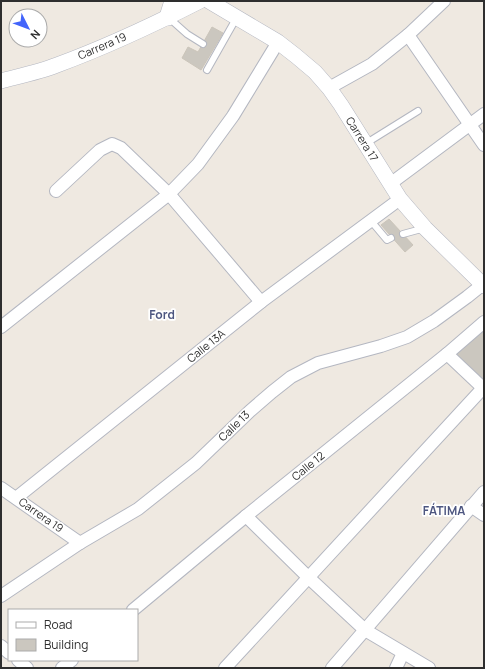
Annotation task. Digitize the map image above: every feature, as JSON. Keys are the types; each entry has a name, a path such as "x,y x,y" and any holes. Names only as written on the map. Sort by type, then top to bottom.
{"main road":[{"path":"168,17 173,1"}],"street":[{"name":"Carrera 19","path":"1,81 56,65 121,39 200,1"},
{"name":"Carrera 17","path":"209,1 228,10 278,42 315,72 341,105 400,199 425,228 483,285"},
{"path":"329,88 372,64 408,35 444,1"},
{"path":"408,35 484,145"},
{"path":"1,327 169,194 198,164 233,116 278,42"},
{"path":"390,184 484,114"},
{"path":"56,191 100,150 112,144 121,148 169,194 260,302"},
{"name":"Calle 13A","path":"16,498 260,302 400,199"},
{"name":"Calle 13","path":"1,596 80,543 138,509 196,463 250,411 291,377 318,363 381,346 407,337 434,321 483,285"},
{"name":"Calle 12","path":"134,609 246,516 447,354 484,322"},
{"path":"225,668 484,388 447,354"},
{"name":"Carrera 19","path":"1,488 80,543"},
{"path":"332,668 484,492"},
{"path":"471,506 484,515"},
{"path":"246,516 365,630 429,668"},
{"path":"396,668 403,653"},
{"path":"19,661 27,668"},
{"path":"62,668 71,661"}],"lane":[{"path":"207,70 216,50 228,10"},
{"path":"168,17 187,34 203,44"},
{"path":"365,144 418,111"},
{"path":"371,221 387,240 392,238"},
{"path":"403,234 425,228"}],"building":[{"path":"212,27 223,33 201,70 182,58 188,47 198,52"},
{"path":"389,219 413,245 405,252 381,225"},
{"path":"484,329 484,380 456,354"}],"district":[{"name":"Ford","path":"162,315"},
{"name":"FÁTIMA","path":"444,511"}]}
